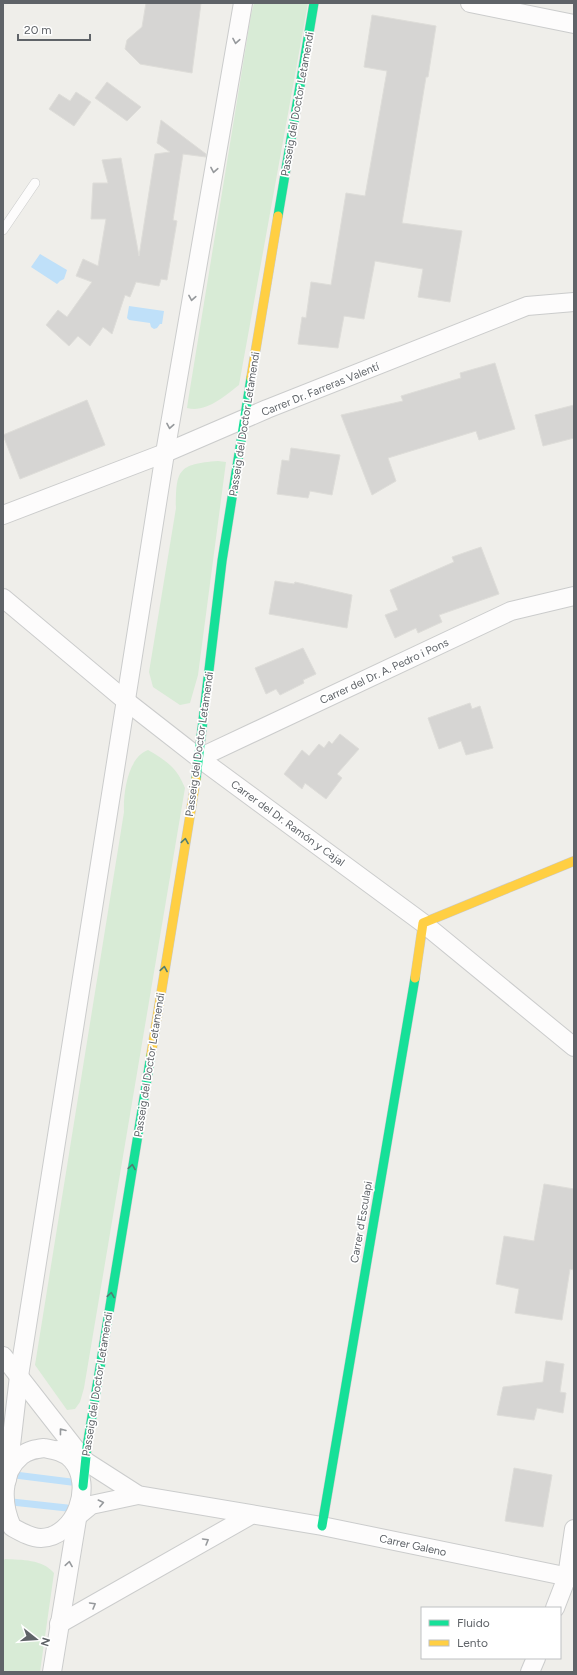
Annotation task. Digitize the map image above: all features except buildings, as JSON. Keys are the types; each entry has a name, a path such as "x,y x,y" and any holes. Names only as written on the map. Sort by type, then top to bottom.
{"street":[{"path":"75,1514 58,1533 41,1538 26,1534 8,1524 3,1504 10,1468 19,1376 165,453 243,3"},
{"name":"Passeig del Doctor Letamendi","path":"83,1486 199,758 222,561 244,419 314,3"},
{"path":"470,3 574,24"},
{"name":"Carrer Dr. Farreras Valentí","path":"3,515 165,453 244,419 527,306 574,302"},
{"name":"Carrer del Dr. A. Pedro i Pons","path":"199,758 511,611 574,596"},
{"name":"Carrer del Dr. Ramón y Cajal","path":"3,598 126,701 199,758 423,923 574,1047"},
{"path":"423,923 574,861"},
{"name":"Carrer d'Esculapi","path":"322,1526 414,984 423,923"},
{"path":"3,1356 86,1461"},
{"path":"10,1468 31,1450 44,1448 58,1450 72,1459 80,1471 83,1486 75,1514 52,1672"},
{"name":"Carrer Galeno","path":"58,1450 86,1461 138,1494 251,1515 322,1526 570,1577"},
{"name":"Carrer Galeno","path":"75,1514 91,1505 138,1494"},
{"path":"59,1624 251,1515"},
{"path":"555,1607 570,1577 574,1529"},
{"path":"530,1672 536,1659"}],"lane":[{"path":"3,230 35,183"}],"green space":[{"path":"254,3 308,3 239,385 208,406 194,409 187,408 251,15"},
{"path":"205,462 226,462 198,675 190,703 180,705 153,687 149,672 176,508 177,485 182,471 187,467"},
{"path":"148,750 161,758 175,770 185,788 84,1388 80,1402 75,1409 67,1410 35,1365 124,812 126,786 131,768 141,754"},
{"path":"5,1559 25,1560 38,1563 49,1568 54,1573 40,1672 3,1672 3,1561"}],"water":[{"path":"40,254 67,270 64,279 57,284 31,267"},
{"path":"129,306 164,311 162,324 154,329 151,327 150,323 129,320 127,318"}],"waterway":[{"path":"15,1475 71,1482"},
{"path":"12,1502 67,1508"}],"traffic: fast":[{"path":"278,216 314,3"},
{"path":"196,779 222,561 251,378"},
{"path":"322,1526 415,978"},
{"path":"83,1486 87,1447 151,1055"}],"traffic: slow":[{"path":"251,378 278,216"},
{"path":"151,1055 196,779"},
{"path":"415,978 423,923 574,861"}]}
